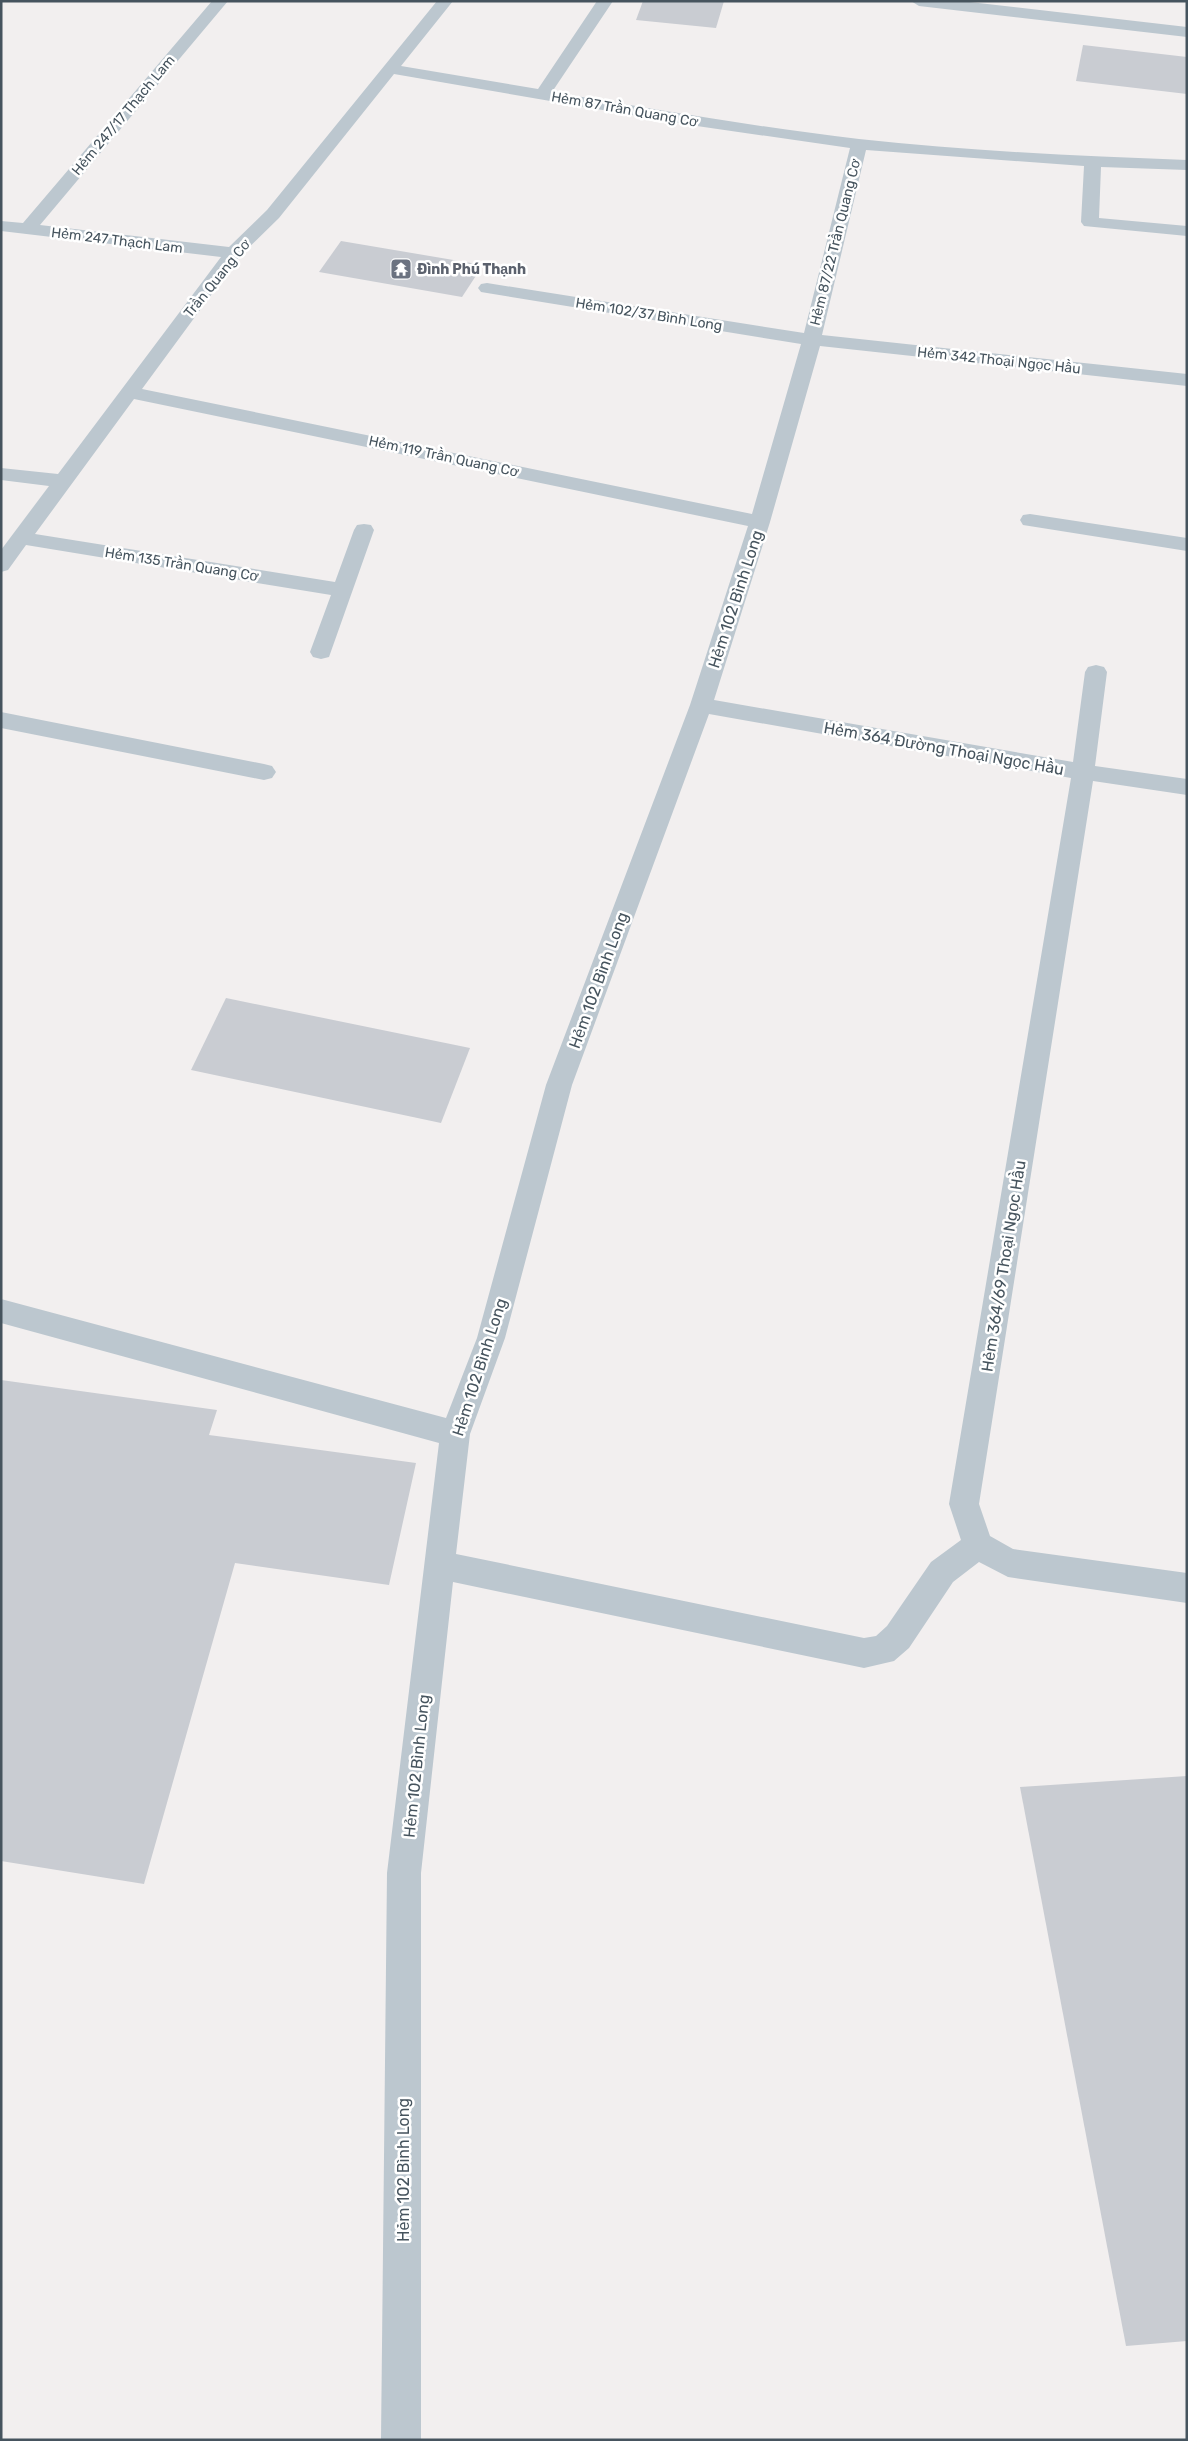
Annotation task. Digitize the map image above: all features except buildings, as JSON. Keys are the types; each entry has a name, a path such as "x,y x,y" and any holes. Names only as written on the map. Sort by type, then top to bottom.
{"street":[{"name":"Hẻm 247/17 Thạch Lam","path":"28,229 220,1"},
{"name":"Trần Quang Cơ","path":"1,565 233,253 273,214 445,1"},
{"path":"542,95 605,1"},
{"path":"919,1 1187,32"},
{"name":"Hẻm 87 Trần Quang Cơ","path":"391,69 690,120 859,144 1093,162 1187,165"},
{"name":"Hẻm 87/22 Trần Quang Cơ","path":"812,340 859,144"},
{"path":"1093,162 1090,222 1187,231"},
{"name":"Hẻm 247 Thạch Lam","path":"1,226 233,253"},
{"name":"Hẻm 102/37 Bình Long","path":"487,288 812,340"},
{"name":"Hẻm 342 Thoại Ngọc Hầu","path":"812,340 1187,380"},
{"name":"Hẻm 102 Bình Long","path":"401,2440 404,1873 455,1434 491,1338 560,1085 701,705 760,522 812,340"},
{"name":"Hẻm 119 Trần Quang Cơ","path":"128,392 760,522"},
{"path":"1,474 62,481"},
{"path":"1030,520 1187,545"},
{"path":"321,652 364,530"},
{"name":"Hẻm 135 Trần Quang Cơ","path":"20,538 343,590"},
{"name":"Hẻm 364/69 Thoại Ngọc Hầu","path":"978,1545 964,1504 1083,772 1096,672"},
{"name":"Hẻm 364 Đường Thoại Ngọc Hầu","path":"701,705 1083,772 1187,787"},
{"path":"1,720 264,772"},
{"path":"1,1311 455,1434"},
{"path":"439,1565 864,1652 882,1650 898,1637 942,1572 978,1545 1008,1563 1187,1588"}],"place":[{"name":"Đình Phú Thạnh","path":"401,269"}]}
